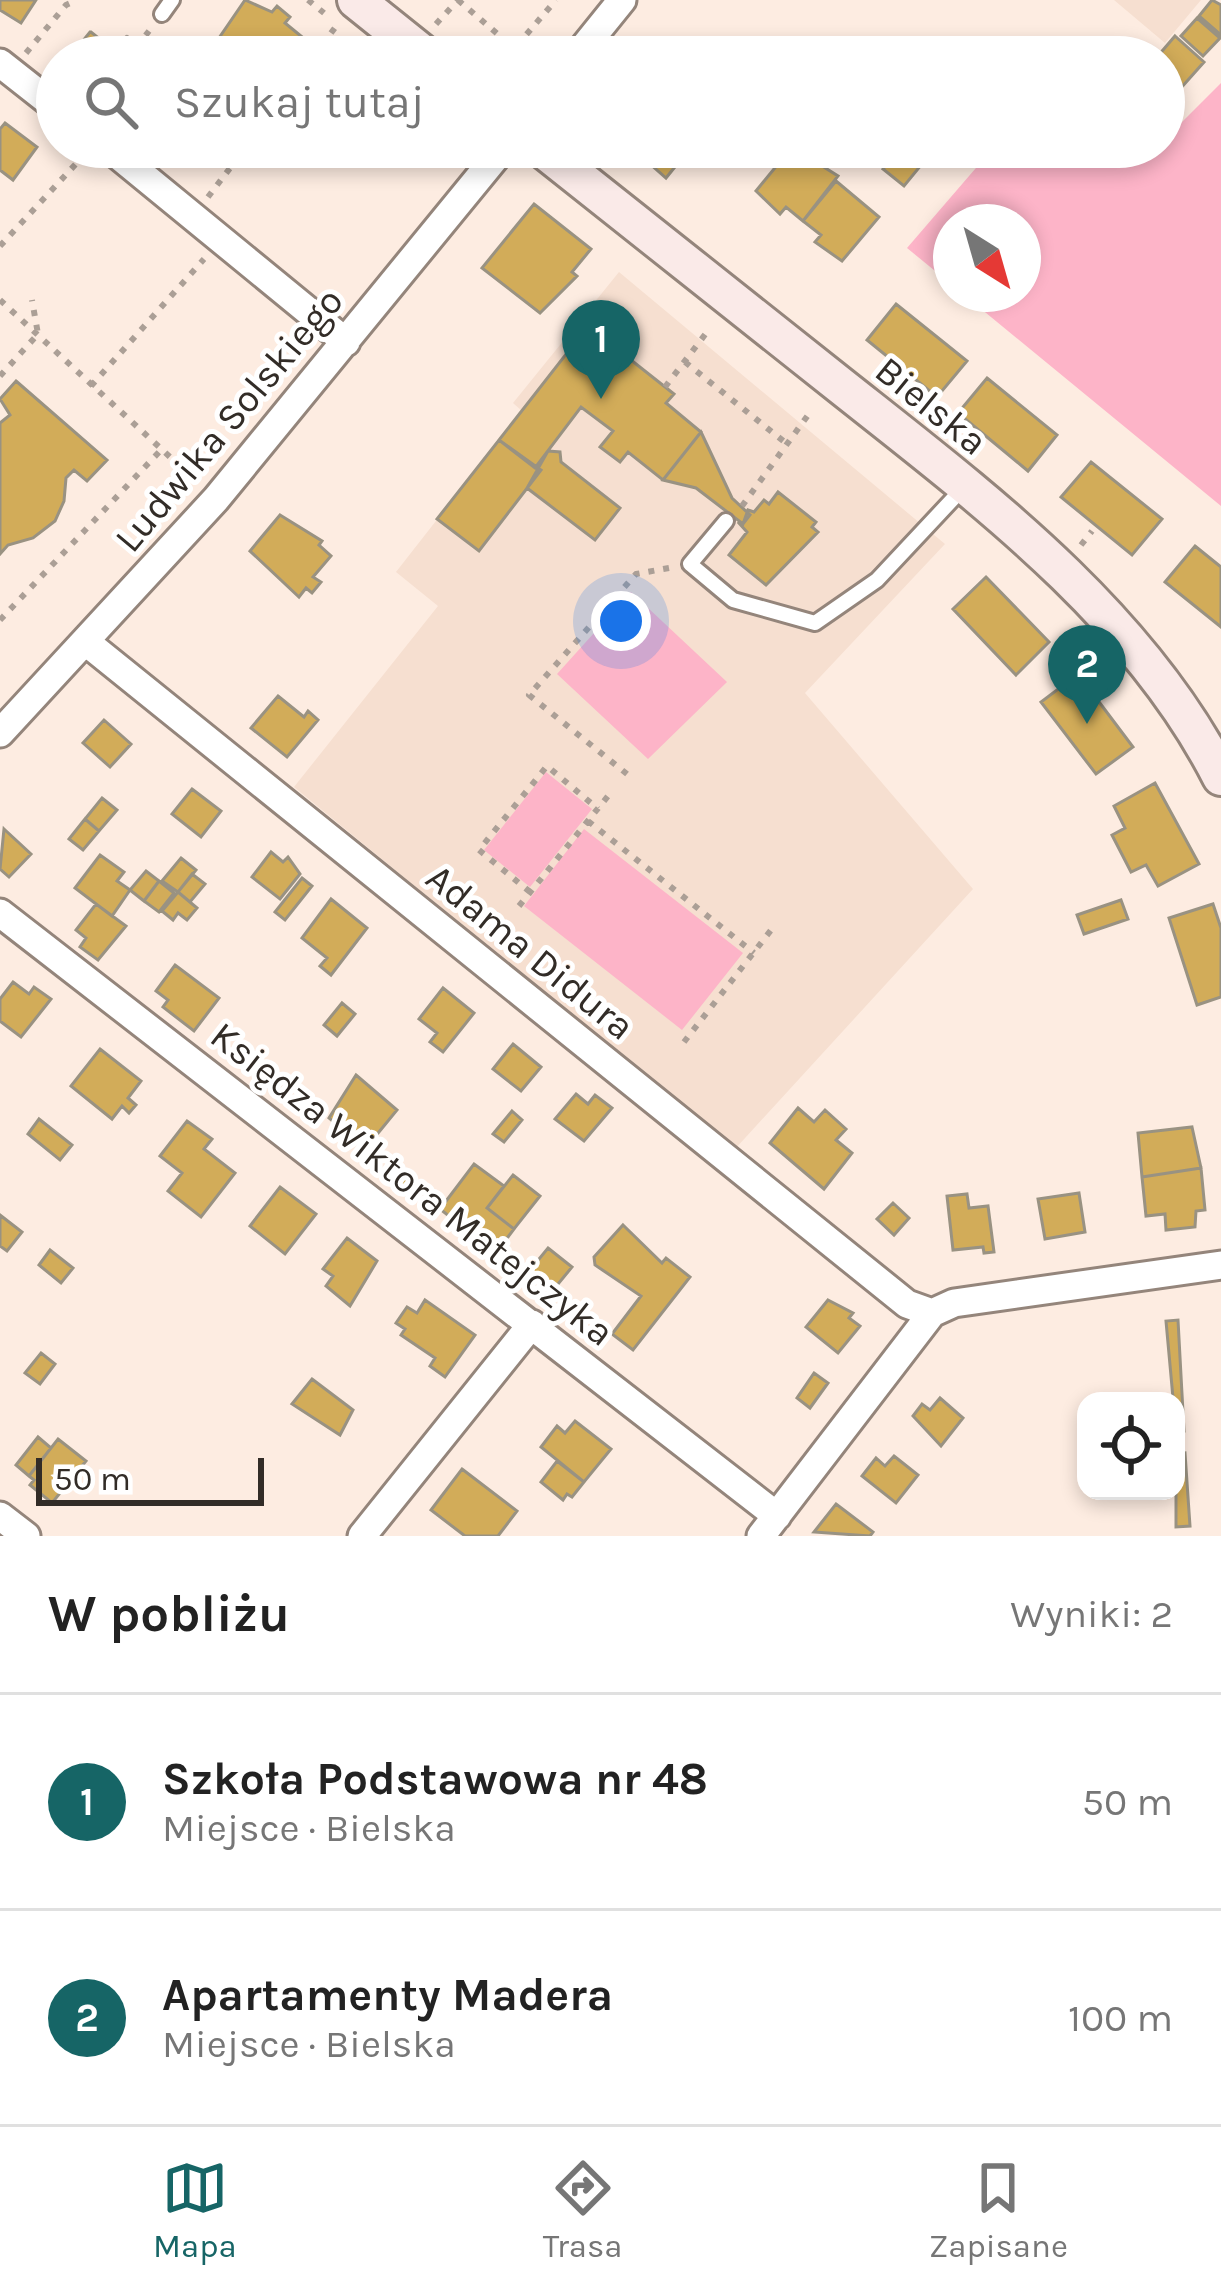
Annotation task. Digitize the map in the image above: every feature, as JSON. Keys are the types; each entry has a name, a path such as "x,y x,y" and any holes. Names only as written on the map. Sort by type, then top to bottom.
{"street":[{"path":"593,36 622,0"},
{"path":"347,12 413,36"},
{"path":"6,68 36,92"},
{"path":"133,168 346,342"},
{"name":"Ludwika Solskiego","path":"3,722 86,642 216,499 487,168"},
{"name":"Bielska","path":"566,168 1020,532 1137,654 1176,703 1221,777"},
{"name":"Adama Didura","path":"86,642 908,1304 932,1312"},
{"name":"Księdza Wiktora Matejczyka","path":"0,914 532,1324 769,1526"},
{"path":"769,1526 932,1312 954,1303 1221,1265"},
{"path":"362,1536 532,1324"},
{"path":"0,1516 26,1536"}],"lane":[{"path":"162,14 172,0"},
{"path":"726,521 690,564 734,600 815,623 877,580 965,486"}],"path":[{"path":"36,36 76,0"},
{"path":"434,36 460,0 500,36"},
{"path":"525,36 556,0"},
{"path":"329,36 347,12"},
{"path":"145,36 162,14"},
{"path":"6,68 36,36"},
{"path":"0,246 72,168"},
{"path":"206,201 230,168"},
{"path":"91,386 222,239"},
{"path":"0,300 204,488"},
{"path":"32,300 38,334"},
{"path":"665,387 707,332"},
{"path":"0,376 38,334"},
{"path":"685,362 787,444"},
{"path":"742,506 811,411"},
{"path":"0,620 161,450"},
{"path":"1078,548 1092,531"},
{"path":"627,774 529,695 636,574 690,564"},
{"path":"530,892 479,850 547,766 598,808"},
{"path":"518,906 608,796"},
{"path":"588,821 754,952"},
{"path":"684,1042 775,926"}],"shaded area":[{"path":"1114,0 1201,0 1171,36 1157,36"},
{"path":"1221,83 1221,506 985,312 1041,312 1041,204 945,204 976,168 1185,168 1185,119"},
{"path":"933,218 933,269 907,248"},
{"path":"619,272 945,544 805,693 973,889 735,1149 294,787 438,606 396,572 522,411 513,403"},
{"path":"631,592 727,682 648,759 557,674"},
{"path":"546,772 592,809 530,887 484,850"},
{"path":"584,829 743,953 682,1030 524,906"}],"building":[{"path":"0,0 36,0 21,23 0,10"},
{"path":"245,0 272,12 277,6 290,17 285,23 301,36 220,36"},
{"path":"1212,0 1221,5 1221,35 1199,16"},
{"path":"1197,18 1220,38 1203,56 1181,36"},
{"path":"1185,45 1204,62 1185,83"},
{"path":"5,123 36,146 13,180 0,170 0,129"},
{"path":"655,168 674,168 666,178"},
{"path":"775,168 825,168 838,176 803,221 786,207 780,214 756,191"},
{"path":"884,168 919,168 904,186"},
{"path":"836,181 879,217 842,261 815,242 821,235 803,221"},
{"path":"534,204 591,249 572,272 577,276 540,313 482,268"},
{"path":"896,304 967,361 937,397 867,340"},
{"path":"588,326 674,394 666,403 701,432 663,480 628,452 620,462 600,447 613,431 581,407 535,468 499,440"},
{"path":"987,378 1057,435 1028,471 958,413"},
{"path":"16,381 107,460 87,481 74,470 66,478 64,501 55,521 33,538 8,545 0,554 0,423 10,415 0,399"},
{"path":"701,432 732,498 750,515 743,524 696,488 663,480"},
{"path":"499,440 541,470 479,551 437,519"},
{"path":"548,451 560,452 561,462 620,508 595,540 527,488"},
{"path":"1091,462 1162,519 1132,555 1061,497"},
{"path":"778,492 816,522 812,527 818,532 766,585 729,555 747,532 738,522 743,524 748,510 754,512 764,500 769,504"},
{"path":"280,515 322,541 319,545 331,556 313,577 321,582 312,593 306,588 299,597 250,551"},
{"path":"1195,546 1221,567 1221,627 1165,582"},
{"path":"986,577 1049,642 1016,675 953,609"},
{"path":"1078,674 1133,747 1096,774 1041,702"},
{"path":"278,696 304,717 308,711 318,720 287,757 251,728"},
{"path":"104,720 131,744 110,767 83,743"},
{"path":"1155,783 1199,864 1158,886 1146,865 1131,872 1112,835 1125,828 1114,806"},
{"path":"192,789 221,811 201,837 172,814"},
{"path":"102,798 117,810 99,831 85,819"},
{"path":"85,819 99,831 83,850 69,839"},
{"path":"4,829 31,854 9,877 0,869"},
{"path":"271,852 283,862 288,857 300,874 280,899 252,877"},
{"path":"100,855 124,872 117,881 130,890 112,916 75,888"},
{"path":"181,858 196,870 178,892 162,881"},
{"path":"146,871 159,881 144,901 130,890"},
{"path":"192,874 205,884 190,902 178,892"},
{"path":"302,878 312,886 285,920 275,912"},
{"path":"159,881 174,893 159,912 144,901"},
{"path":"178,892 197,908 187,920 178,913 173,920 162,911"},
{"path":"331,899 367,928 331,975 320,966 327,958 302,938"},
{"path":"1121,900 1128,919 1084,934 1077,915"},
{"path":"96,904 126,926 98,960 80,947 86,938 76,930"},
{"path":"1213,904 1221,928 1221,997 1197,1005 1169,918"},
{"path":"175,965 219,998 194,1031 163,1007 168,1000 156,991"},
{"path":"13,982 29,994 34,987 51,999 21,1037 0,1021 0,999"},
{"path":"443,988 474,1013 443,1052 430,1042 437,1033 419,1019"},
{"path":"342,1003 355,1014 337,1036 324,1025"},
{"path":"513,1044 541,1067 521,1091 493,1069"},
{"path":"100,1049 141,1081 128,1098 136,1105 129,1113 122,1106 112,1119 71,1086"},
{"path":"356,1075 397,1110 365,1149 329,1118"},
{"path":"576,1094 588,1104 595,1095 612,1108 584,1141 555,1119"},
{"path":"798,1108 814,1122 825,1110 846,1129 836,1140 852,1153 824,1189 770,1143"},
{"path":"512,1111 522,1120 504,1142 493,1134"},
{"path":"39,1119 72,1145 60,1160 28,1134"},
{"path":"187,1121 212,1139 204,1149 235,1173 201,1217 168,1191 182,1173 160,1156"},
{"path":"1192,1127 1201,1168 1142,1177 1138,1133"},
{"path":"394,1162 415,1178 406,1195 385,1178"},
{"path":"474,1164 504,1186 487,1208 514,1229 496,1253 440,1209"},
{"path":"1201,1168 1205,1210 1196,1211 1195,1227 1166,1230 1165,1214 1146,1216 1142,1177"},
{"path":"513,1175 540,1196 514,1229 487,1208"},
{"path":"280,1187 316,1214 285,1254 250,1226"},
{"path":"1079,1193 1085,1232 1045,1239 1038,1199"},
{"path":"967,1194 969,1208 988,1206 994,1252 984,1253 983,1247 953,1250 947,1196"},
{"path":"893,1203 909,1218 894,1235 877,1219"},
{"path":"0,1215 22,1232 7,1251 0,1246"},
{"path":"623,1225 662,1263 666,1258 690,1277 633,1350 612,1334 641,1296 595,1265 594,1257"},
{"path":"347,1238 377,1261 350,1306 326,1286 333,1276 323,1269"},
{"path":"548,1248 572,1267 554,1289 530,1270"},
{"path":"50,1250 73,1268 61,1283 39,1265"},
{"path":"425,1300 475,1335 445,1377 430,1366 435,1358 401,1335 405,1329 396,1323 407,1307 417,1313"},
{"path":"828,1300 853,1313 849,1318 860,1326 838,1353 806,1327"},
{"path":"1178,1320 1182,1392 1172,1392 1166,1321"},
{"path":"41,1353 55,1364 40,1384 25,1373"},
{"path":"814,1373 828,1383 810,1408 797,1398"},
{"path":"312,1379 353,1410 340,1435 292,1404"},
{"path":"940,1398 963,1418 941,1446 913,1416 922,1404 930,1410"},
{"path":"575,1421 611,1449 584,1482 541,1447 557,1426 565,1433"},
{"path":"38,1437 51,1448 29,1476 16,1465"},
{"path":"58,1439 86,1461 52,1503 30,1485 34,1480 29,1476"},
{"path":"1185,1453 1190,1526 1176,1527 1176,1500 1185,1500"},
{"path":"894,1456 918,1475 896,1503 862,1476 876,1458 885,1466"},
{"path":"557,1461 584,1482 563,1500 541,1482"},
{"path":"462,1469 517,1511 498,1536 465,1536 431,1510"},
{"path":"836,1504 873,1532 870,1536 814,1532"}],"place":[{"name":"Szkoła Podstawowa nr 48","path":"601,399"},
{"name":"Apartamenty Madera","path":"1087,724"}]}
